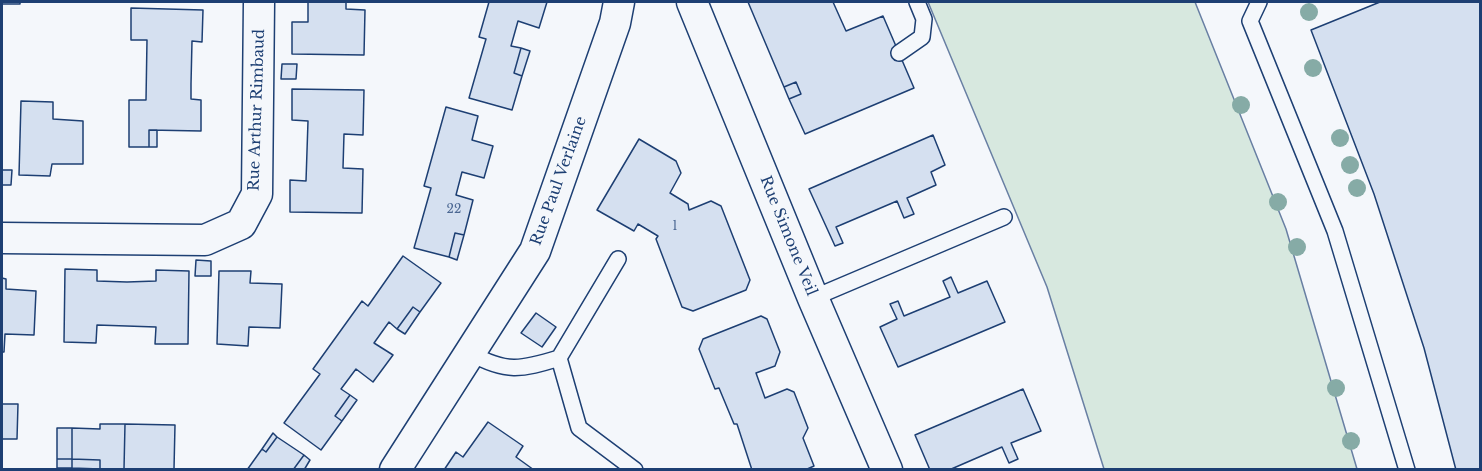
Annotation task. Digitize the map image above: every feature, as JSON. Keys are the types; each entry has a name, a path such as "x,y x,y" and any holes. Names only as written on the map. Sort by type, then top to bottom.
{"street":[{"name":"Rue Arthur Rimbaud","path":"2,238 205,240 241,224 257,194 259,2"},
{"name":"Rue Paul Verlaine","path":"394,470 535,251 615,23 619,2"},
{"name":"Rue Simone Veil","path":"692,2 884,468"}],"lane":[{"path":"899,53 922,37 924,19 917,2"},
{"path":"1259,2 1250,21 1335,231 1407,470"},
{"path":"813,298 1004,217"},
{"path":"470,353 492,366 525,369 559,358 618,259"},
{"path":"559,358 579,428 635,470"}],"shaded area":[{"path":"928,2 1195,2 1286,229 1357,469 1104,469 1047,287"}],"building":[{"path":"2,2 20,2 20,4 2,4"},
{"path":"308,2 346,2 346,9 365,10 364,55 292,54 292,22 308,22"},
{"path":"489,2 547,2 539,28 518,21 511,46 521,48 514,73 522,76 512,110 469,98 486,39 479,37"},
{"path":"748,2 833,2 846,31 883,16 914,88 805,134 789,99 801,94 796,82 784,87"},
{"path":"1380,2 1480,2 1480,470 1456,470 1424,348 1374,194 1311,30"},
{"path":"131,8 203,10 202,42 192,41 191,84 191,99 201,100 201,131 149,130 149,147 129,147 129,100 146,100 147,40 131,40"},
{"path":"521,48 530,51 522,76 514,73"},
{"path":"282,64 297,64 296,79 281,79"},
{"path":"796,82 801,94 789,99 784,87"},
{"path":"292,89 364,90 363,135 344,134 343,168 363,169 362,213 290,212 290,180 306,181 308,121 292,120"},
{"path":"21,101 53,102 53,119 83,121 83,164 52,164 50,176 19,175"},
{"path":"446,107 478,116 472,140 493,146 484,178 462,172 456,195 473,200 464,235 455,233 449,257 414,248 431,188 424,186"},
{"path":"149,130 157,130 157,147 149,147"},
{"path":"933,135 945,165 931,172 936,185 907,198 914,214 904,218 897,201 836,227 843,243 835,246 809,189"},
{"path":"639,139 676,161 681,173 670,193 688,204 689,210 711,201 721,206 750,280 746,290 693,311 682,307 656,239 658,236 638,224 634,231 597,210"},
{"path":"2,170 12,170 11,185 2,185"},
{"path":"455,233 464,235 457,260 449,257"},
{"path":"403,256 441,283 420,312 413,307 397,329 389,322 374,343 393,355 373,382 356,369 341,389 350,395 335,416 342,421 321,450 284,423 320,374 313,369 362,301 368,306"},
{"path":"196,260 211,261 211,276 195,276"},
{"path":"65,269 97,270 97,281 127,282 156,281 156,270 189,271 188,344 155,344 156,327 97,325 96,343 64,342"},
{"path":"219,271 251,271 250,283 282,284 280,328 249,327 248,346 217,344"},
{"path":"951,277 958,293 987,281 1005,322 898,367 880,327 897,319 890,304 898,301 904,316 950,297 943,281"},
{"path":"2,278 6,279 6,289 36,291 34,335 5,334 4,352 2,352"},
{"path":"413,307 420,312 405,334 397,329"},
{"path":"536,313 556,327 542,347 521,333"},
{"path":"761,316 767,319 780,352 775,366 756,373 765,398 787,389 794,392 808,428 803,438 814,466 805,470 752,470 737,424 734,424 719,388 715,389 699,349 703,339"},
{"path":"1023,389 1041,431 1011,443 1018,459 1009,463 1002,447 949,470 930,470 915,435"},
{"path":"350,395 357,400 342,421 335,416"},
{"path":"2,404 18,404 17,439 2,439"},
{"path":"488,422 523,446 516,457 534,470 444,470 456,452 463,457"},
{"path":"100,424 125,424 124,469 100,469 100,460 72,459 72,428 100,429"},
{"path":"125,424 175,425 174,469 124,469"},
{"path":"57,428 72,428 72,459 57,459"},
{"path":"273,433 277,437 266,452 262,449"},
{"path":"277,437 304,455 293,470 247,470 262,449 266,452"},
{"path":"304,455 310,460 304,470 293,470"},
{"path":"57,459 72,459 72,468 57,468"},
{"path":"72,459 100,460 100,469 72,468"}]}
